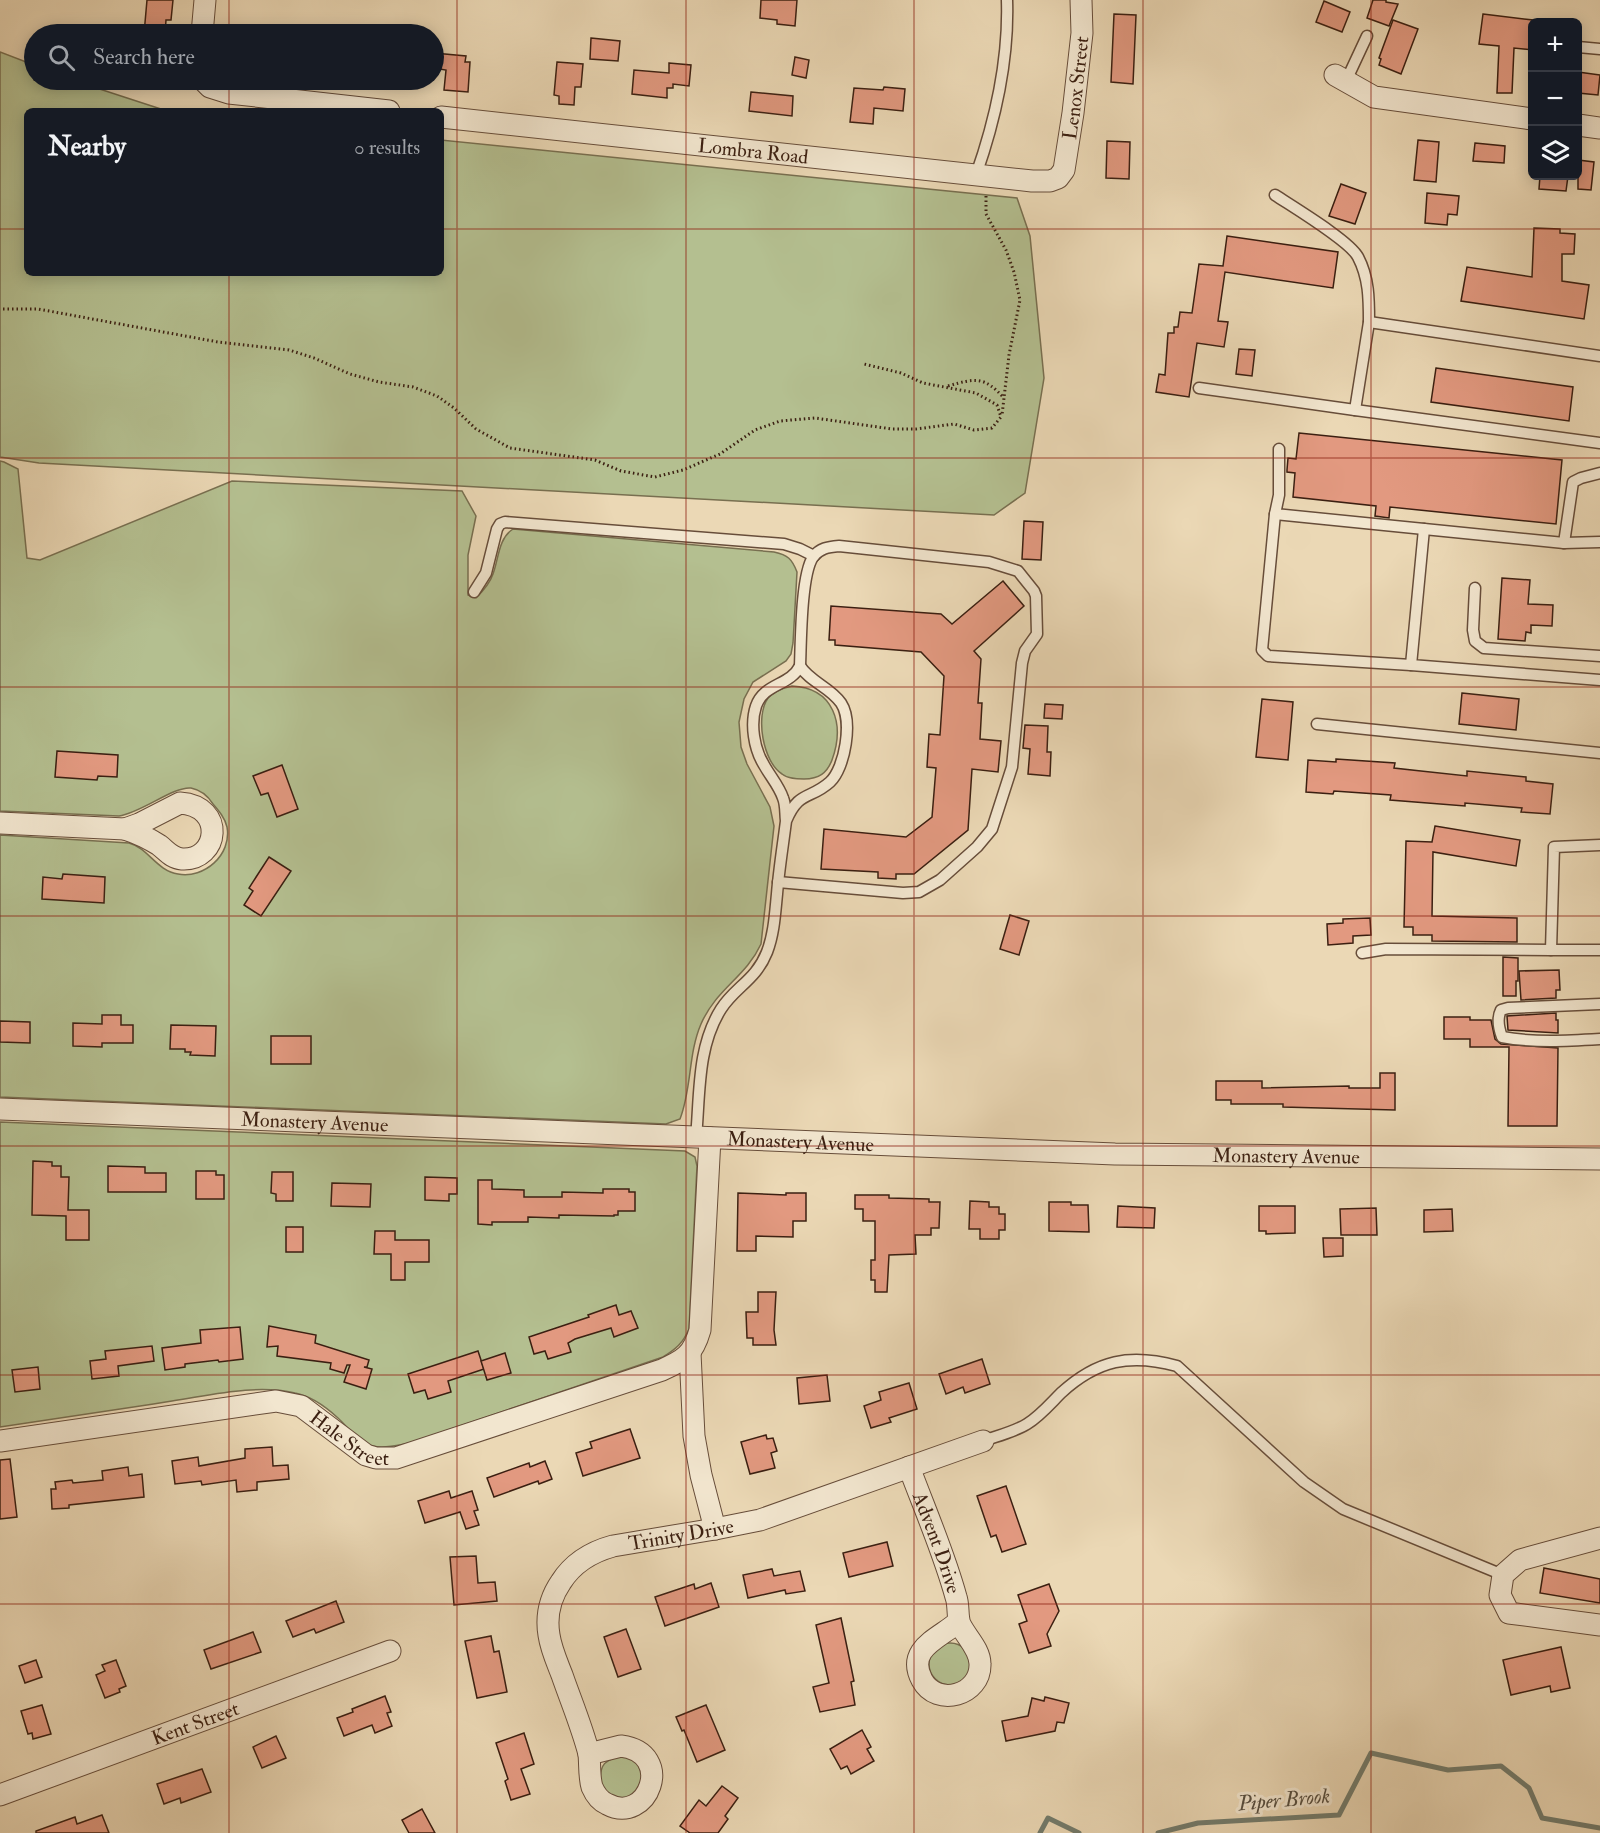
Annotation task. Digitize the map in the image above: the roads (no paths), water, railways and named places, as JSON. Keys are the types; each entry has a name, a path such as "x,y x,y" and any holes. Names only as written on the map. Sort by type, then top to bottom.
{"street":[{"path":"203,24 205,0"},
{"name":"Lenox Street","path":"1061,174 1064,170 1073,113 1082,33 1081,0"},
{"path":"1340,78 1374,98 1528,118"},
{"path":"217,90 238,95 361,108"},
{"name":"Lombra Road","path":"444,117 1032,181 1050,181 1061,174"},
{"path":"1582,126 1600,128"},
{"path":"0,823 125,829"},
{"name":"Monastery Avenue","path":"0,1109 1169,1155 1600,1159"},
{"path":"703,1138 701,1316 696,1342 690,1353 695,1442 715,1529"},
{"name":"Hale Street","path":"0,1441 276,1401 301,1406 366,1455 376,1458 396,1458 662,1370 682,1360 690,1353"},
{"name":"Trinity Drive","path":"589,1754 549,1636 549,1612 557,1587 574,1566 597,1550 760,1520 983,1441"},
{"name":"Advent Drive","path":"909,1467 957,1598 959,1621"},
{"path":"1600,1538 1520,1560 1503,1575 1500,1595 1509,1613 1600,1624"},
{"name":"Kent Street","path":"0,1795 390,1651"}],"lane":[{"path":"981,175 997,108 1004,65 1007,0"},
{"path":"1340,78 1367,36"},
{"path":"1582,47 1600,49"},
{"path":"1275,195 1326,228 1357,255 1369,288 1369,322 1355,410"},
{"path":"1369,322 1600,356"},
{"path":"1198,388 1600,443"},
{"path":"1279,449 1278,495 1262,650 1268,656 1600,680"},
{"path":"1564,543 1573,482 1600,473"},
{"path":"1275,514 1564,543 1600,542"},
{"path":"474,592 486,573 496,530 500,524 505,522 784,544 814,556"},
{"path":"1411,665 1424,529"},
{"path":"778,882 911,893 927,888 940,880 969,855 992,829 1011,774 1022,663 1025,651 1037,634 1034,591 1014,569 989,562 838,546 828,547 814,556 806,575 800,666 791,678 769,689 761,697 756,707 754,722 757,750 783,797 786,821"},
{"path":"1475,588 1473,630 1475,641 1484,648 1600,656"},
{"path":"703,1138 702,1064 706,1042 721,1008 750,980 766,955 772,932 786,821 792,806 800,799 825,786 836,775 841,762 847,715 840,702 827,688 804,673 800,666"},
{"path":"1317,724 1600,753"},
{"path":"1551,950 1554,847 1600,845"},
{"path":"1362,954 1386,949 1600,950"},
{"path":"1600,1004 1508,1008 1501,1010 1499,1023 1502,1037 1516,1040 1600,1039"},
{"path":"983,1441 1025,1425 1073,1382 1090,1371 1107,1363 1155,1360 1177,1366 1304,1482 1343,1509 1503,1575"}],"waterway":[{"name":"Piper Brook","path":"1158,1833 1198,1823 1339,1815 1371,1753 1448,1770 1501,1766 1529,1788 1542,1818 1600,1828"},
{"name":"Piper Brook","path":"1040,1833 1048,1818 1079,1833"}]}
